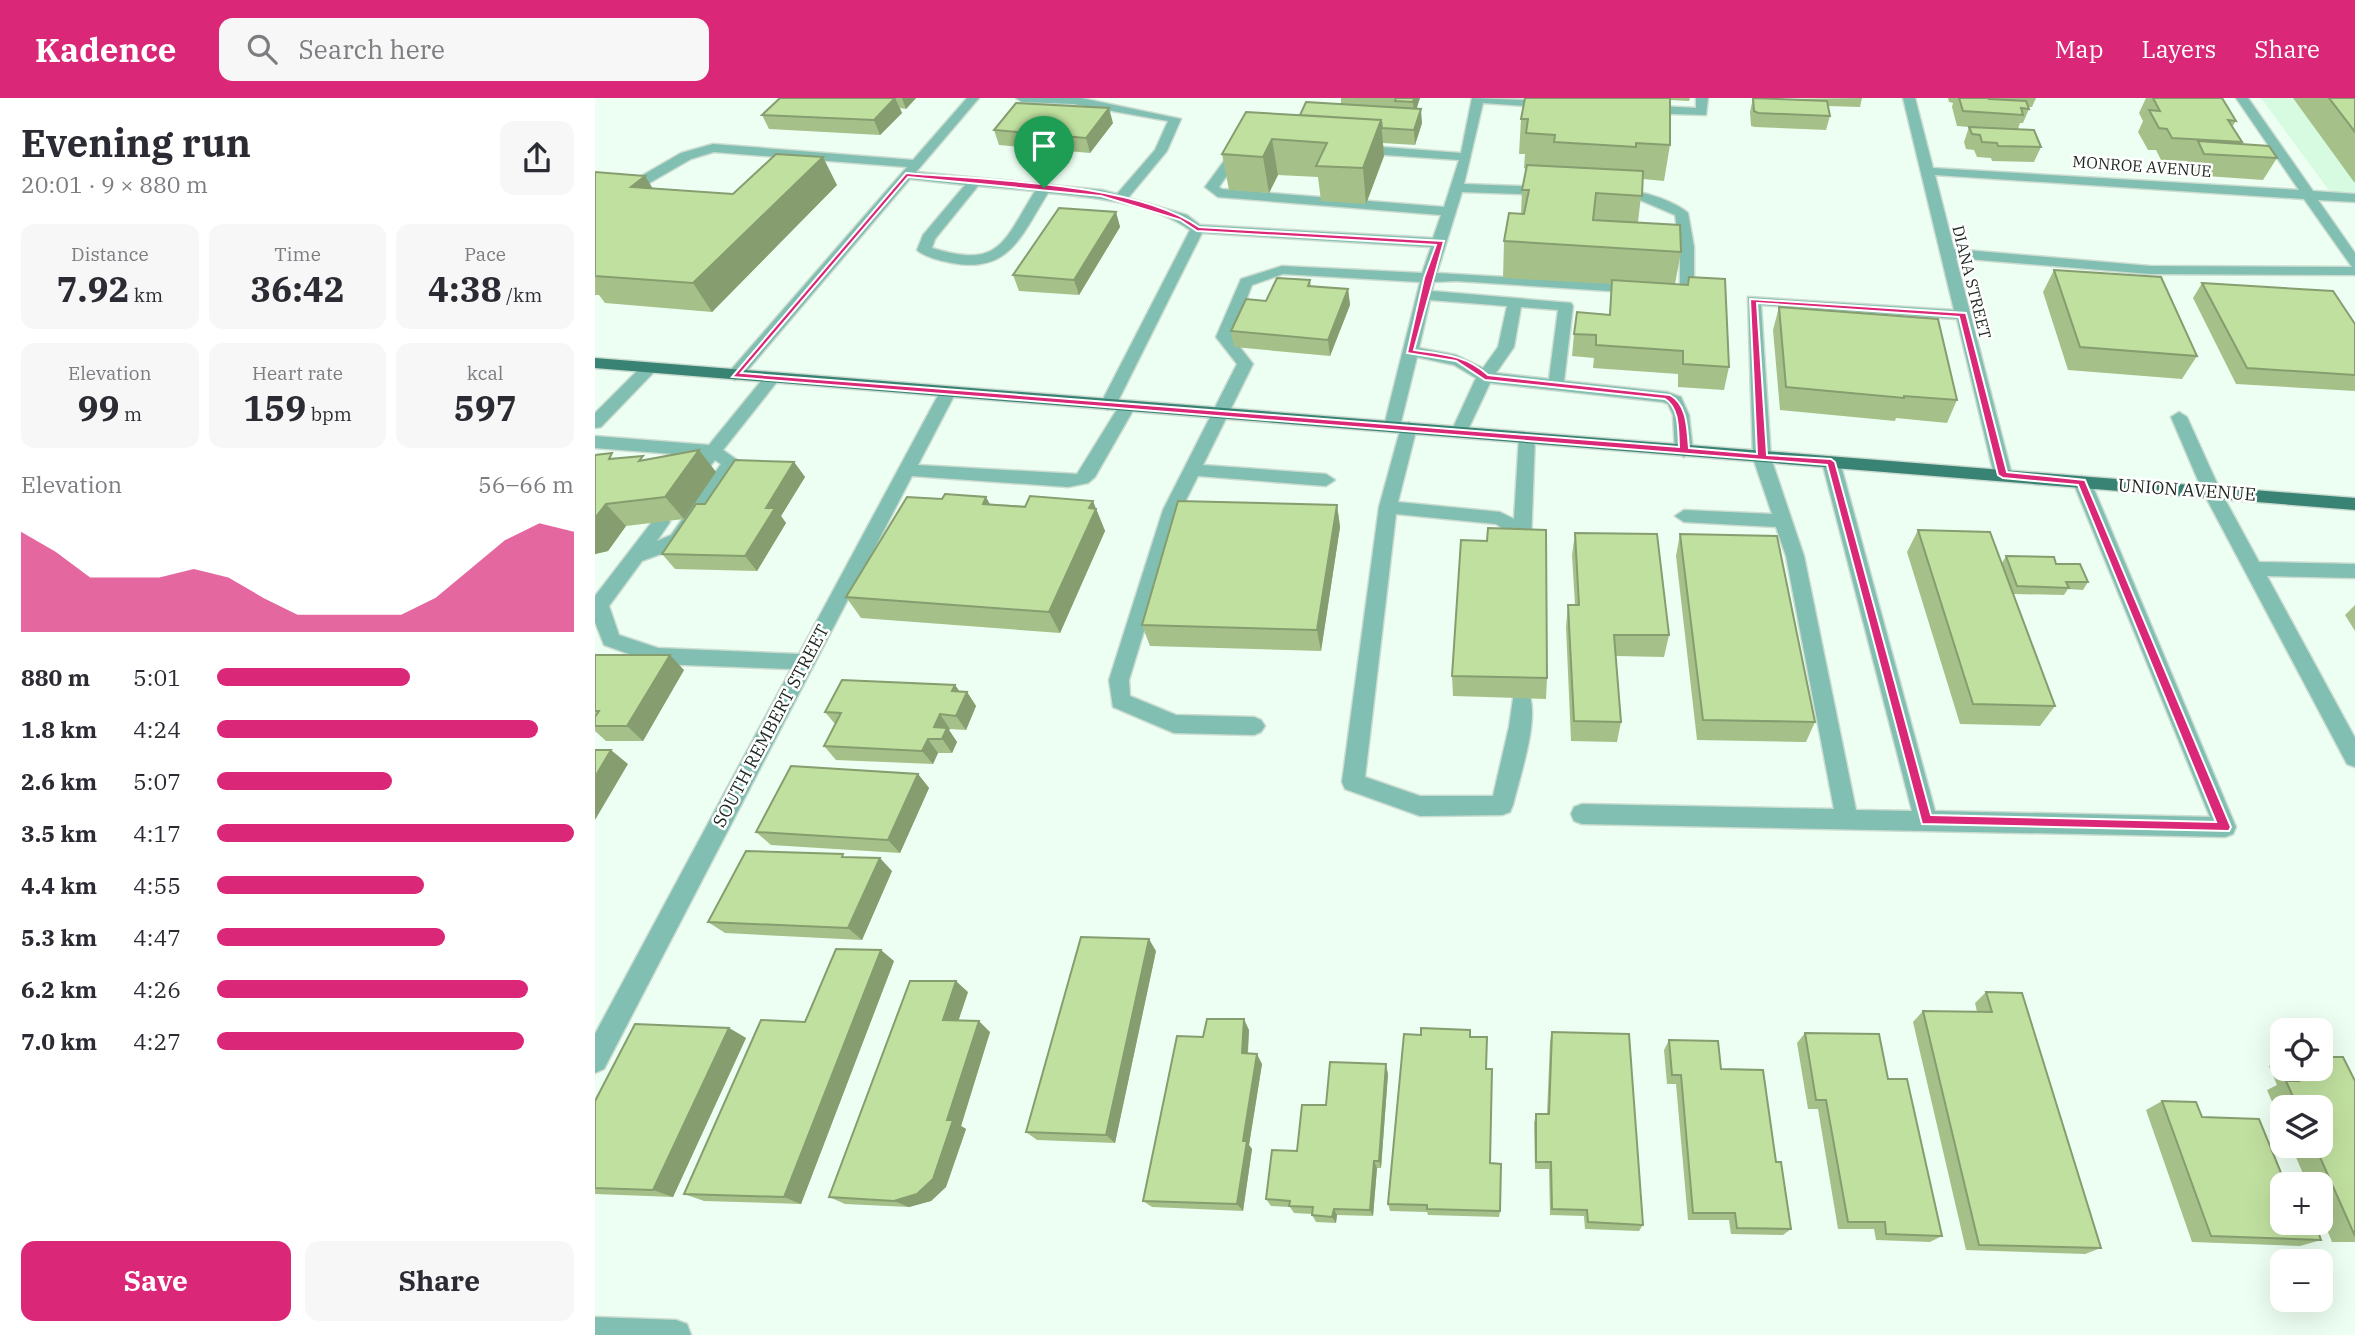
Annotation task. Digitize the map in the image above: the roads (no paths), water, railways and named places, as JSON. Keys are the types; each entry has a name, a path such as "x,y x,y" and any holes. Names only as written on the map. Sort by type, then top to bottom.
{"main road":[{"name":"UNION AVENUE","path":"595,363 2355,504"}],"street":[{"path":"735,375 973,98"},
{"path":"1023,98 1073,100 1175,119 1161,150 1119,200"},
{"path":"1621,108 1702,112 1702,98"},
{"name":"DIANA STREET","path":"1909,98 2003,475"},
{"path":"2242,98 2355,263"},
{"path":"1521,698 1520,727 1502,805 1420,806 1353,782 1410,351 1423,295 1441,243 1447,211 1466,157 1478,99 1567,104"},
{"path":"1259,142 1246,141 1233,154 1212,187 1218,193 1447,211"},
{"path":"595,190 627,190 686,156 713,148 864,160 973,183 1102,194 1182,218 1197,229 1441,243"},
{"path":"1341,148 1466,157"},
{"name":"MONROE AVENUE","path":"1926,171 2355,198"},
{"path":"973,183 928,238 924,250 951,260 980,263 999,257 1044,188"},
{"path":"1456,188 1561,192"},
{"path":"1254,726 1174,724 1120,701 1119,680 1172,510 1217,414 1245,364 1224,337 1246,282 1282,270 1687,292 1687,247 1681,213 1642,196 1601,194"},
{"path":"1108,405 1197,229"},
{"path":"1947,253 2150,270 2355,271"},
{"path":"1423,295 1566,306 1556,383"},
{"path":"1847,819 1795,556 1762,458 1753,300 1963,315"},
{"path":"1459,432 1485,377 1506,347 1515,302"},
{"path":"1410,351 1458,359 1471,364 1485,377 1667,397 1675,401 1681,415 1684,451"},
{"path":"595,423 649,368"},
{"path":"692,477 772,378"},
{"name":"SOUTH REMBERT STREET","path":"595,1060 948,392"},
{"path":"907,470 1068,481 1082,479 1089,473 1126,407"},
{"path":"2179,417 2212,492 2355,758"},
{"path":"1522,551 1527,437"},
{"path":"595,442 713,452 731,462 678,540 636,556"},
{"path":"1831,462 1926,821"},
{"path":"1191,470 1326,480"},
{"path":"1582,814 2225,827 2082,482"},
{"path":"1388,507 1500,518 1523,533"},
{"path":"1684,516 1783,522"},
{"path":"661,522 636,556 601,595 611,640 657,656 806,662"},
{"path":"2254,569 2355,571"},
{"path":"595,1332 676,1335"}]}
